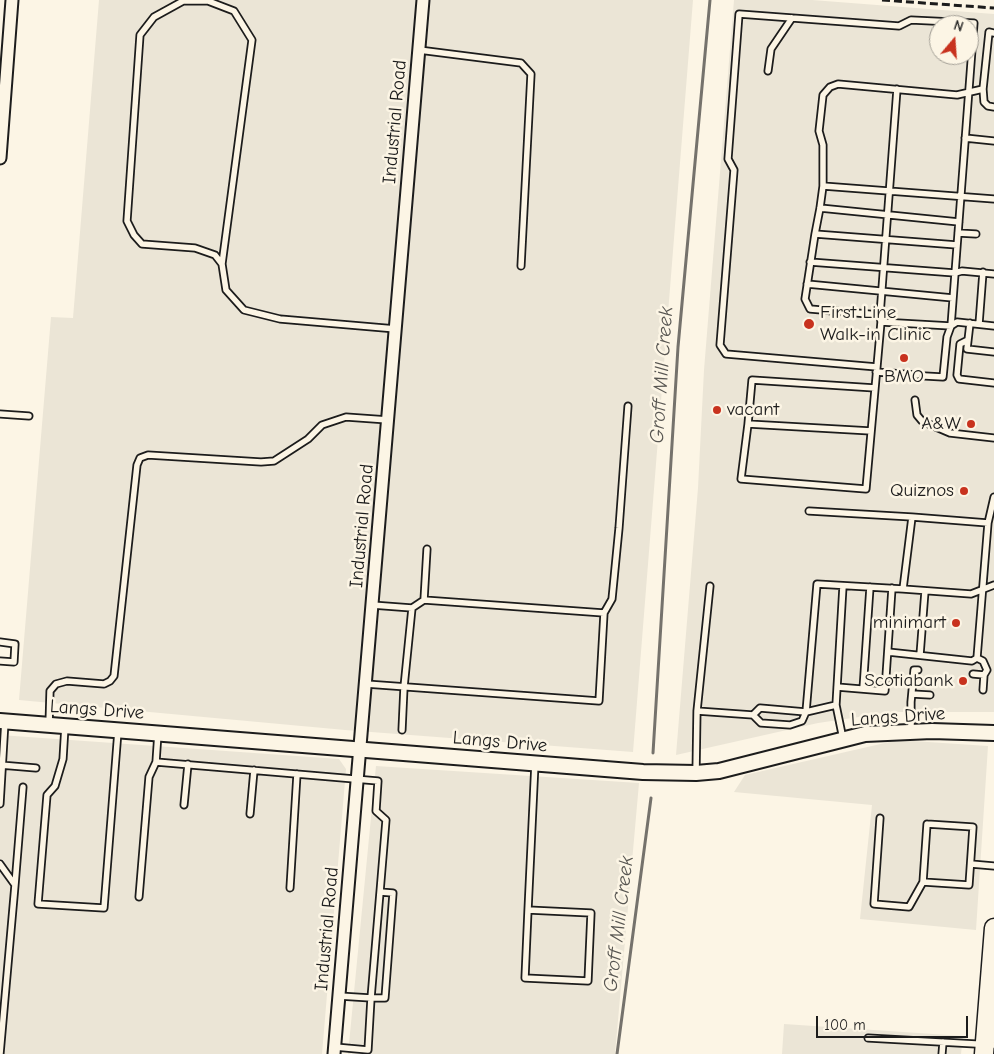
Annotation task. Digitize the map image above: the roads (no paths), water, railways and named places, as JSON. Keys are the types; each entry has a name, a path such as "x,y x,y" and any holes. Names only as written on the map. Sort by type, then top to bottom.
{"main road":[{"path":"987,1048 994,928"}],"street":[{"path":"0,158 2,99 12,0"},
{"name":"Industrial Road","path":"335,1050 423,0"},
{"name":"Langs Drive","path":"3,721 643,772 696,773 719,771 864,734 932,731 994,733"}],"lane":[{"path":"222,264 215,255 195,248 142,244 134,235 127,221 140,35 154,17 183,1 208,1 234,11 252,40 222,264 226,290 244,310 280,319 396,329"},
{"path":"917,375 726,354 720,345 734,170 728,159 739,14 899,26 911,20 974,23 951,326 947,337 943,377 925,376"},
{"path":"768,71 770,49 792,18"},
{"path":"994,32 989,32 983,89 984,102 988,106 994,107"},
{"path":"419,50 521,63 531,74 521,266"},
{"path":"986,59 994,60"},
{"path":"983,89 957,95 838,84 830,87 823,95 819,131 823,144 822,186 805,299 810,310 951,326 957,322 994,326"},
{"path":"875,388 752,380 741,479 866,489 877,370 897,89"},
{"path":"965,138 994,141"},
{"path":"822,186 994,199"},
{"path":"820,208 959,222"},
{"path":"958,233 976,234"},
{"path":"814,234 957,245"},
{"path":"810,262 955,273 962,271 994,274"},
{"path":"979,324 983,272"},
{"path":"807,284 953,298"},
{"path":"970,323 967,349 994,352"},
{"path":"968,340 960,344 957,374 959,379 994,382"},
{"path":"915,400 917,415 922,421 950,433 994,438"},
{"path":"366,684 599,702 604,613 612,598 620,528 628,406"},
{"path":"0,414 28,416"},
{"path":"49,725 50,691 56,684 67,681 104,684 114,676 136,474 140,458 148,455 261,462 274,461 308,439 322,425 346,417 388,420"},
{"path":"748,424 871,431"},
{"path":"977,658 988,523 994,497"},
{"path":"809,511 988,523"},
{"path":"904,589 912,517"},
{"path":"424,600 427,549"},
{"path":"697,711 753,715 761,723 790,725 802,721 806,712 817,584 971,594 994,585"},
{"path":"696,773 697,711 710,586"},
{"path":"842,739 836,705 843,586"},
{"path":"862,689 870,587"},
{"path":"837,687 885,691 892,588"},
{"path":"920,656 925,590"},
{"path":"372,605 412,608 424,600 604,613"},
{"path":"402,730 404,687 412,608"},
{"path":"0,642 15,644 14,662 0,662"},
{"path":"888,652 972,660 977,658 983,661 986,672 983,690"},
{"path":"911,732 914,670 918,670"},
{"path":"973,674 994,670"},
{"path":"912,694 930,695"},
{"path":"753,715 760,708 806,712 836,705"},
{"path":"0,804 3,721"},
{"path":"65,726 63,759 55,786 47,795 38,904 104,908 118,730"},
{"path":"139,897 148,777 156,762 158,733"},
{"path":"156,762 378,781 376,811 386,820 368,1052 335,1050"},
{"path":"528,910 591,913 588,980 525,978 528,910 535,763"},
{"path":"184,805 188,764"},
{"path":"1,765 36,768"},
{"path":"250,814 254,770"},
{"path":"290,888 297,774"},
{"path":"0,1054 23,787"},
{"path":"880,818 874,904 909,907 923,882 927,824 973,827 969,885 923,882"},
{"path":"0,864 15,884"},
{"path":"971,864 994,866"},
{"path":"339,996 385,998 394,893 380,892"},
{"path":"868,1038 943,1042 987,1048"},
{"path":"942,1054 943,1042"}],"waterway":[{"name":"Groff Mill Creek","path":"653,753 678,347 710,0"},
{"name":"Groff Mill Creek","path":"617,1054 651,798"}],"railway":[{"path":"882,0 994,8"}],"place":[{"name":"First Line Walk-in Clinic","path":"809,324"},
{"name":"BMO","path":"904,358"},
{"name":"vacant","path":"717,410"},
{"name":"A&W","path":"971,424"},
{"name":"Quiznos","path":"964,491"},
{"name":"minimart","path":"956,623"},
{"name":"Scotiabank","path":"963,681"}]}
